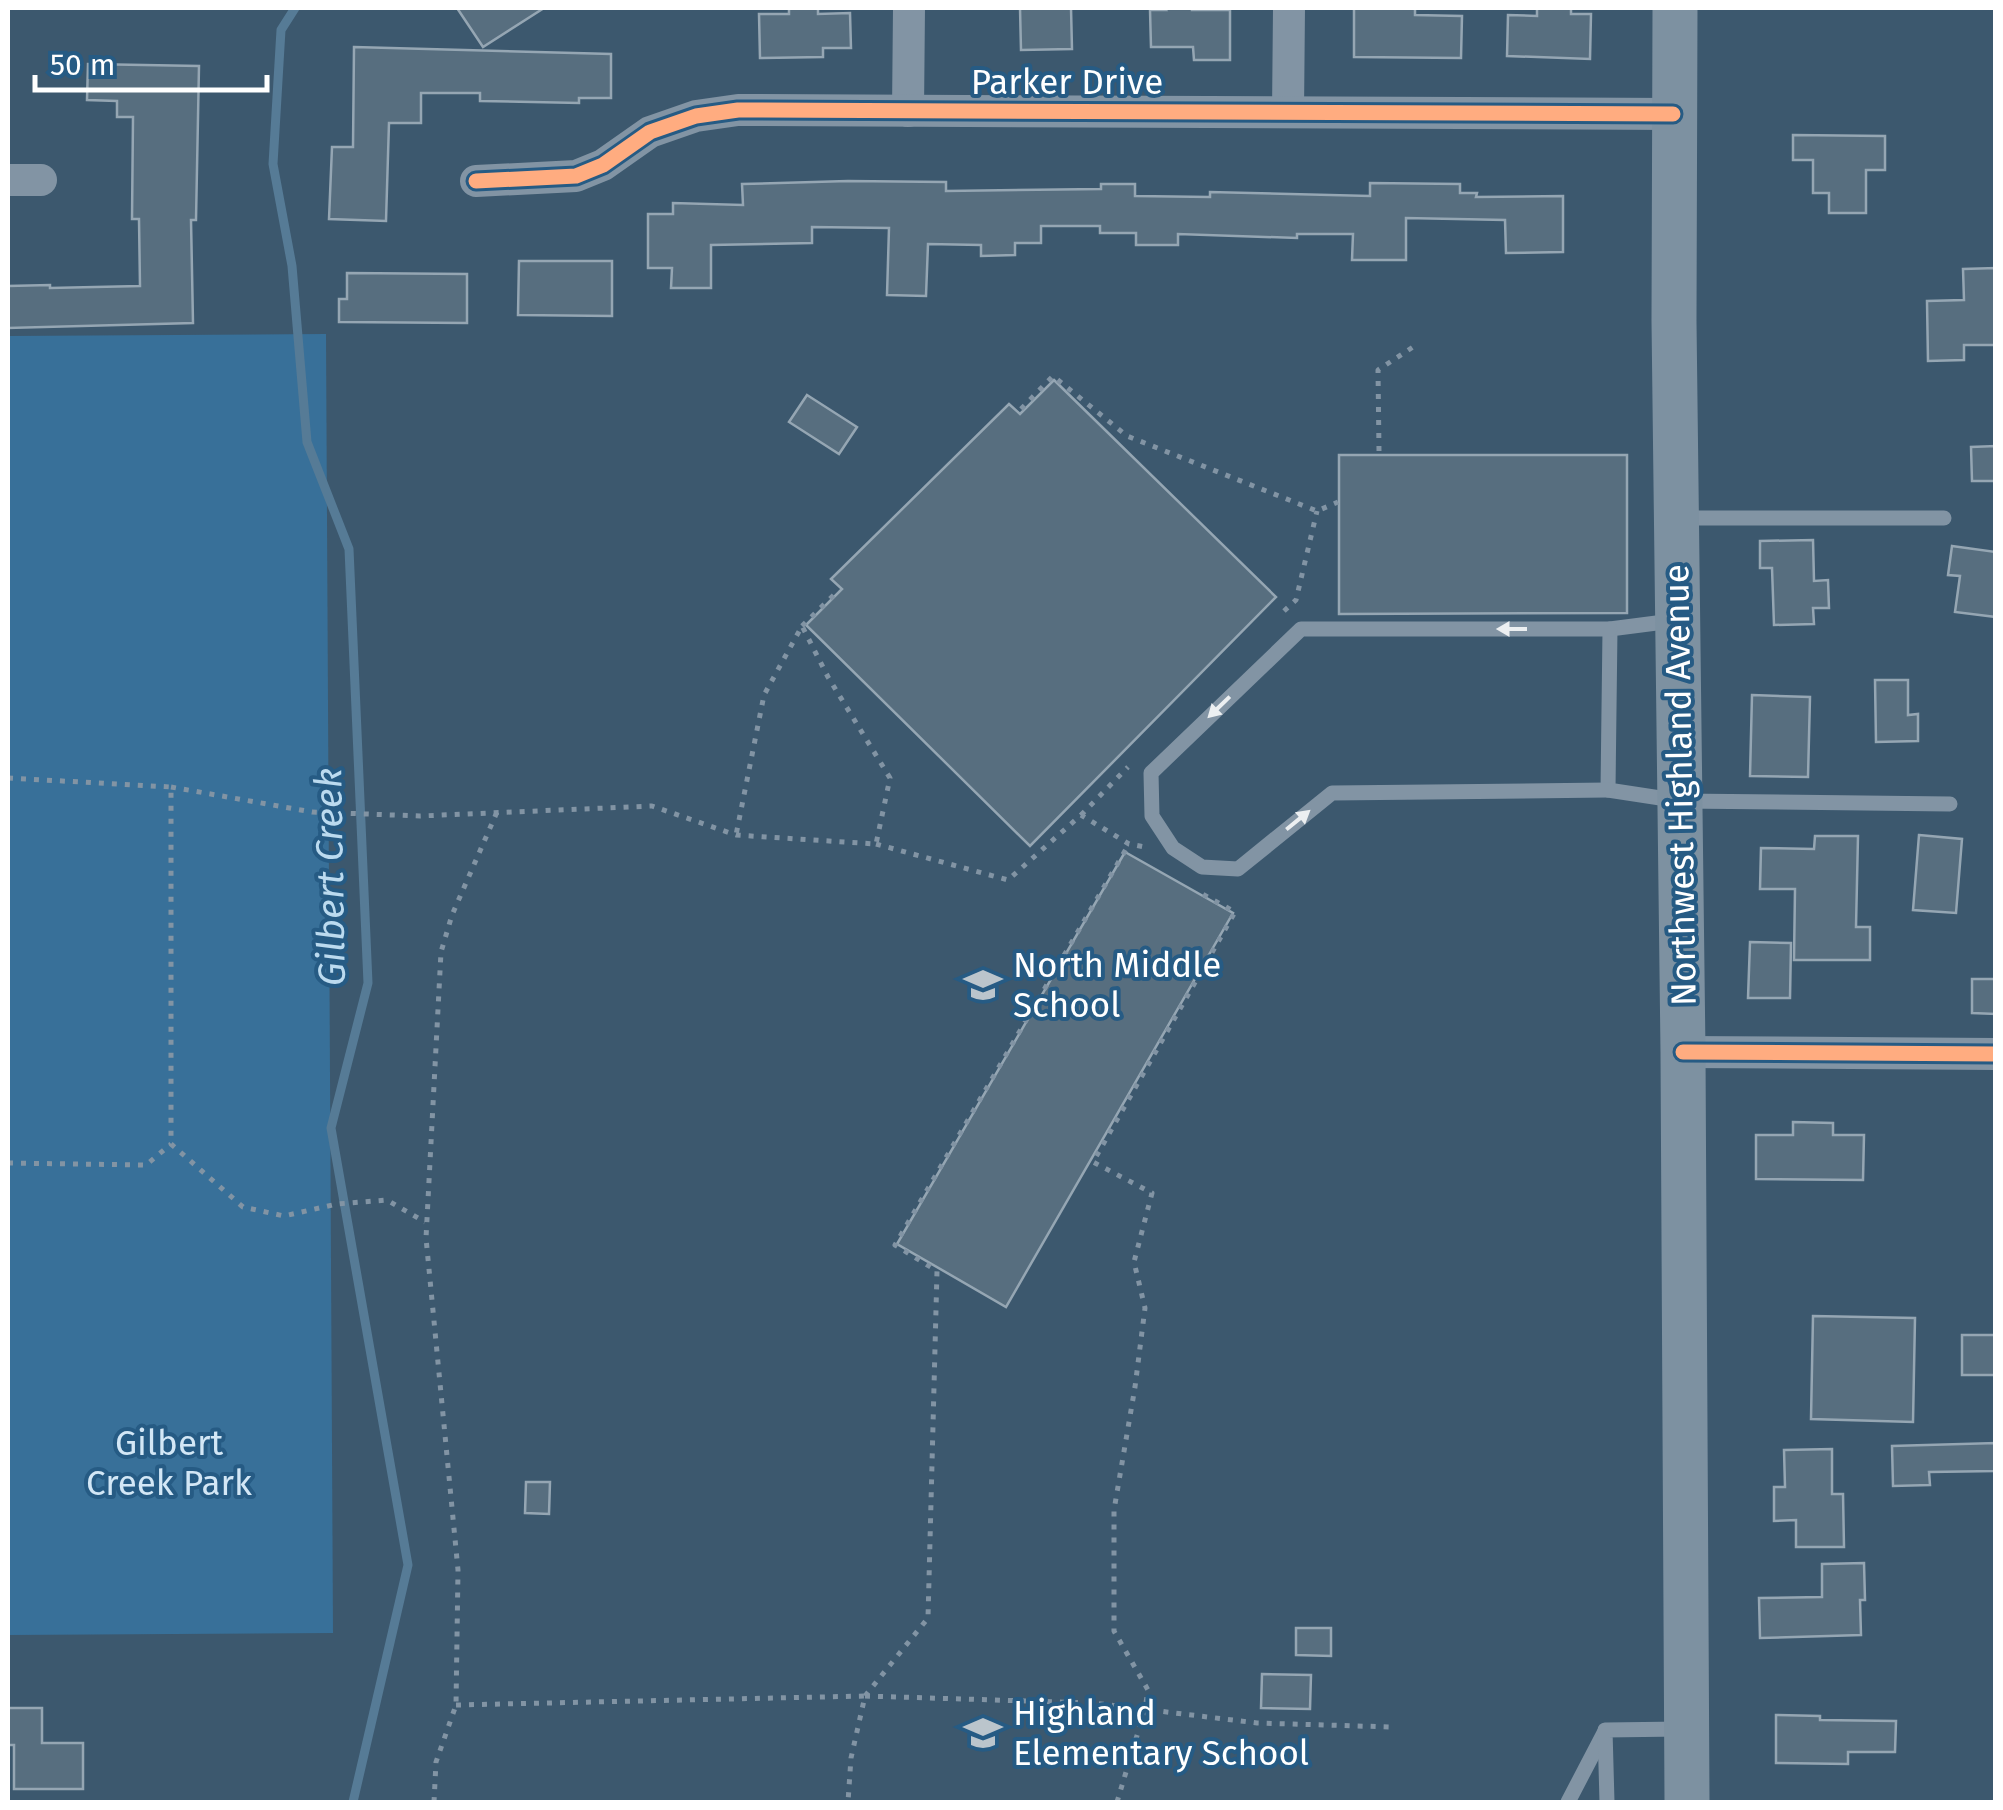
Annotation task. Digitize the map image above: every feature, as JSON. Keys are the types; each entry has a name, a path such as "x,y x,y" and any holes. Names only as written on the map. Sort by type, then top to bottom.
{"main road":[{"name":"Northwest Highland Avenue","path":"1675,8 1686,1802"}],"street":[{"path":"908,111 909,8"},
{"path":"1288,112 1289,8"},
{"name":"Parker Drive","path":"476,181 576,176 602,165 650,132 696,116 738,110 1673,114"},
{"path":"8,180 41,180"},
{"path":"1683,1052 1996,1054"}],"lane":[{"path":"1676,518 1944,518"},
{"path":"1678,620 1610,630 1300,629 1151,773 1152,816 1173,848 1202,868 1238,870 1332,793 1608,790 1680,802 1950,804"},
{"path":"1608,790 1610,630"},
{"path":"1605,1730 1686,1729"},
{"path":"1568,1802 1605,1730"},
{"path":"1605,1730 1606,1802"}],"path":[{"path":"1379,451 1378,370 1416,345"},
{"path":"1020,410 1054,376 1127,436 1317,511 1338,502"},
{"path":"1282,613 1296,600 1317,511"},
{"path":"736,836 764,695 802,626 838,591"},
{"path":"802,626 828,677 890,778 876,844"},
{"path":"8,778 171,787 312,812 381,815 652,806 736,836 876,844 1008,880 1134,761"},
{"path":"171,787 171,1144 243,1208 284,1216 338,1204 387,1200 427,1222"},
{"path":"434,1802 436,1762 456,1704 458,1570 427,1222 441,952 452,915 497,812"},
{"path":"1081,815 1135,847 1173,848 1182,882 1235,912 1094,1162 1152,1194 1134,1262 1144,1308 1114,1510 1114,1631 1148,1690 1117,1802"},
{"path":"848,1802 851,1758 865,1696 928,1618 937,1271 896,1245 1129,844"},
{"path":"8,1163 146,1165 171,1144"},
{"path":"456,1704 865,1696 1094,1703 1257,1722 1392,1727"}],"green space":[{"name":"Gilbert Creek Park","path":"326,334 333,1633 8,1635 8,336"}],"building":[{"path":"457,8 544,8 483,47"},
{"path":"789,8 818,8 818,14 850,13 851,48 823,48 823,57 760,58 759,14 789,14"},
{"path":"1020,8 1071,8 1072,49 1021,50"},
{"path":"1354,8 1415,8 1415,15 1462,16 1461,58 1354,57"},
{"path":"1537,8 1571,8 1571,14 1591,14 1590,59 1507,56 1508,15 1537,16"},
{"path":"1150,10 1230,10 1230,60 1194,60 1193,47 1151,47"},
{"path":"354,47 611,54 611,98 579,98 579,103 480,101 480,93 421,93 421,123 389,123 386,221 329,219 332,147 353,147"},
{"path":"88,64 199,66 196,220 191,220 193,323 8,328 8,286 140,286 139,219 132,219 133,117 117,117 117,101 87,100"},
{"path":"1793,135 1885,136 1885,170 1866,170 1866,213 1829,213 1829,193 1813,193 1813,160 1793,160"},
{"path":"946,182 946,191 1101,189 1101,184 1135,184 1135,196 1210,197 1210,192 1370,196 1370,183 1460,184 1460,193 1477,193 1476,197 1563,196 1563,252 1506,253 1505,220 1406,218 1406,260 1352,260 1353,234 1297,234 1297,238 1178,234 1178,245 1136,245 1136,233 1100,233 1100,226 1041,226 1041,243 1015,243 1015,255 981,256 981,245 928,244 926,296 887,295 889,228 812,227 812,243 711,245 711,288 671,288 672,268 648,268 648,214 673,214 673,203 743,205 742,184"},
{"path":"519,261 612,261 612,316 518,315"},
{"path":"1996,268 1996,345 1964,345 1964,360 1928,361 1927,301 1964,300 1963,269"},
{"path":"347,273 467,274 467,323 339,322 339,299 347,299"},
{"path":"1054,380 1276,597 1030,846 806,625 842,589 831,579 1009,404 1020,414"},
{"path":"807,395 857,427 839,454 789,422"},
{"path":"1996,446 1996,481 1972,481 1971,447"},
{"path":"1339,455 1627,455 1627,613 1339,614"},
{"path":"1813,540 1814,581 1828,580 1829,608 1813,608 1814,624 1774,625 1772,568 1760,568 1760,541"},
{"path":"1952,546 1996,552 1996,617 1955,612 1960,576 1948,575"},
{"path":"1875,680 1908,680 1908,715 1918,714 1918,741 1876,742"},
{"path":"1752,695 1810,697 1808,777 1750,776"},
{"path":"1919,835 1962,839 1956,913 1913,910"},
{"path":"1815,836 1858,836 1856,927 1870,927 1870,960 1794,960 1795,889 1760,889 1761,848 1814,849"},
{"path":"1125,852 1233,913 1006,1307 897,1244"},
{"path":"1750,942 1791,943 1790,998 1748,998"},
{"path":"1972,979 1996,979 1996,1014 1972,1013"},
{"path":"1793,1122 1833,1123 1833,1135 1864,1135 1863,1180 1756,1179 1756,1135 1793,1135"},
{"path":"1813,1316 1915,1318 1913,1422 1811,1419"},
{"path":"1962,1335 1996,1335 1996,1375 1962,1375"},
{"path":"1996,1443 1996,1471 1929,1472 1930,1485 1893,1486 1892,1446"},
{"path":"1832,1449 1832,1494 1843,1494 1844,1547 1796,1547 1796,1520 1774,1521 1774,1487 1785,1487 1784,1450"},
{"path":"526,1482 550,1482 549,1514 525,1513"},
{"path":"1864,1563 1861,1635 1760,1638 1759,1598 1822,1597 1822,1564"},
{"path":"1296,1628 1331,1628 1331,1656 1296,1655"},
{"path":"1262,1674 1311,1675 1310,1709 1261,1708"},
{"path":"8,1708 42,1708 42,1743 83,1743 83,1789 14,1789 14,1745 8,1745"},
{"path":"1776,1715 1896,1721 1895,1752 1848,1752 1848,1764 1776,1763"}],"waterway":[{"name":"Gilbert Creek","path":"295,8 281,30 273,164 292,266 307,442 349,549 368,983 331,1128 408,1565 353,1802"}],"cycle path":[{"path":"476,181 576,176 603,165 650,132 696,116 738,110 1673,114"},
{"path":"1683,1052 1996,1054"}],"place":[{"name":"North Middle School","path":"983,985"},
{"name":"Highland Elementary School","path":"983,1733"}]}
